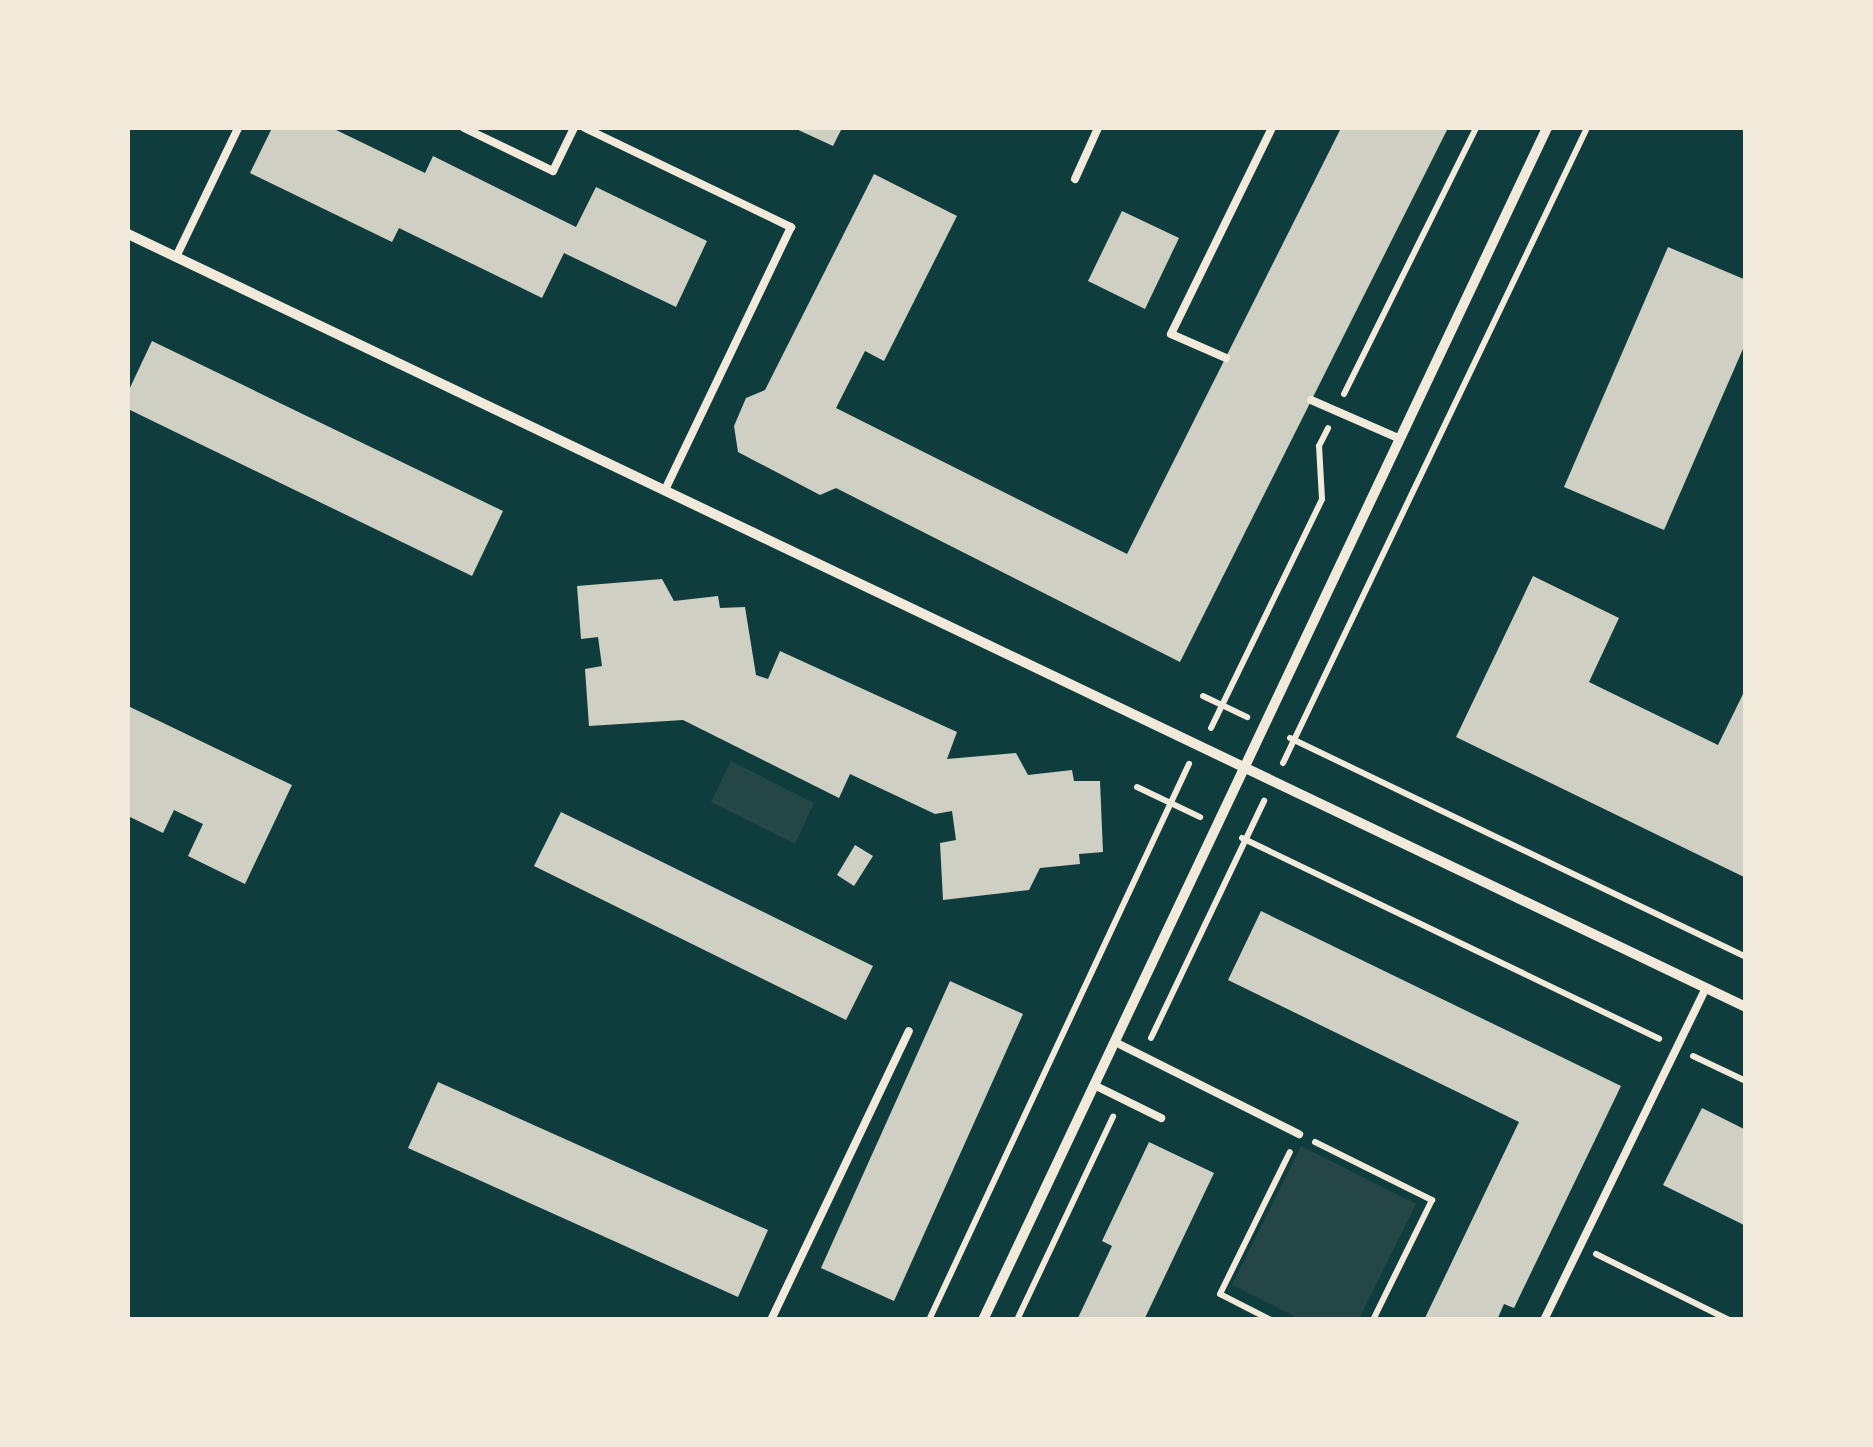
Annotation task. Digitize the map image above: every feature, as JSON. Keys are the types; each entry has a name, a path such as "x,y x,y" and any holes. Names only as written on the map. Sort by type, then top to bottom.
{"street":[{"path":"983,1320 1547,128"},
{"path":"128,234 1746,1007"}],"lane":[{"path":"176,257 238,128"},
{"path":"464,128 554,171 574,128"},
{"path":"585,128 791,228 664,490"},
{"path":"1075,179 1098,128"},
{"path":"1226,358 1171,334 1272,128"},
{"path":"1311,400 1398,438"},
{"path":"1544,1320 1706,988"},
{"path":"772,1319 909,1031"},
{"path":"1115,1042 1299,1134"},
{"path":"1094,1085 1161,1118"}],"path":[{"path":"1143,1056 1587,128"},
{"path":"1203,696 1746,957"},
{"path":"1137,787 1746,1081"},
{"path":"1018,1320 1122,1099"},
{"path":"1271,1320 1220,1294 1299,1134 1432,1200 1372,1320"},
{"path":"1580,1246 1729,1320"}],"shaded area":[{"path":"731,761 814,803 795,844 711,802"},
{"path":"1301,1146 1416,1204 1359,1319 1300,1319 1232,1285"}],"building":[{"path":"272,128 332,128 425,173 433,156 576,227 596,187 707,241 676,307 564,253 542,298 399,228 392,242 250,173"},
{"path":"794,128 842,128 833,146"},
{"path":"1341,128 1448,128 1180,662 836,488 820,495 738,452 734,426 746,398 765,390 874,174 957,216 884,361 865,351 836,408 1127,554"},
{"path":"1122,211 1179,238 1145,309 1088,281"},
{"path":"1668,247 1746,280 1746,342 1664,530 1564,487"},
{"path":"152,341 503,511 472,576 128,409 128,392"},
{"path":"1533,576 1619,618 1589,682 1718,745 1746,688 1744,877 1456,737"},
{"path":"662,579 674,601 718,596 720,608 745,607 756,675 768,679 780,651 957,732 947,759 1016,753 1028,775 1072,770 1074,781 1100,781 1103,852 1079,854 1080,864 1040,868 1029,890 943,900 940,843 956,840 952,811 935,814 850,774 839,798 683,720 589,726 585,669 602,666 598,637 581,639 577,586"},
{"path":"128,706 292,785 245,884 188,856 203,824 174,810 163,833 128,816"},
{"path":"561,812 873,966 846,1020 534,866"},
{"path":"855,845 873,856 854,886 837,875"},
{"path":"1261,911 1621,1086 1514,1308 1504,1304 1497,1320 1424,1320 1519,1122 1228,980"},
{"path":"950,981 1023,1014 894,1301 821,1268"},
{"path":"438,1082 768,1230 738,1297 408,1148"},
{"path":"1702,1108 1746,1130 1746,1226 1663,1185"},
{"path":"1149,1142 1214,1173 1144,1320 1077,1320 1112,1246 1102,1241"}]}
